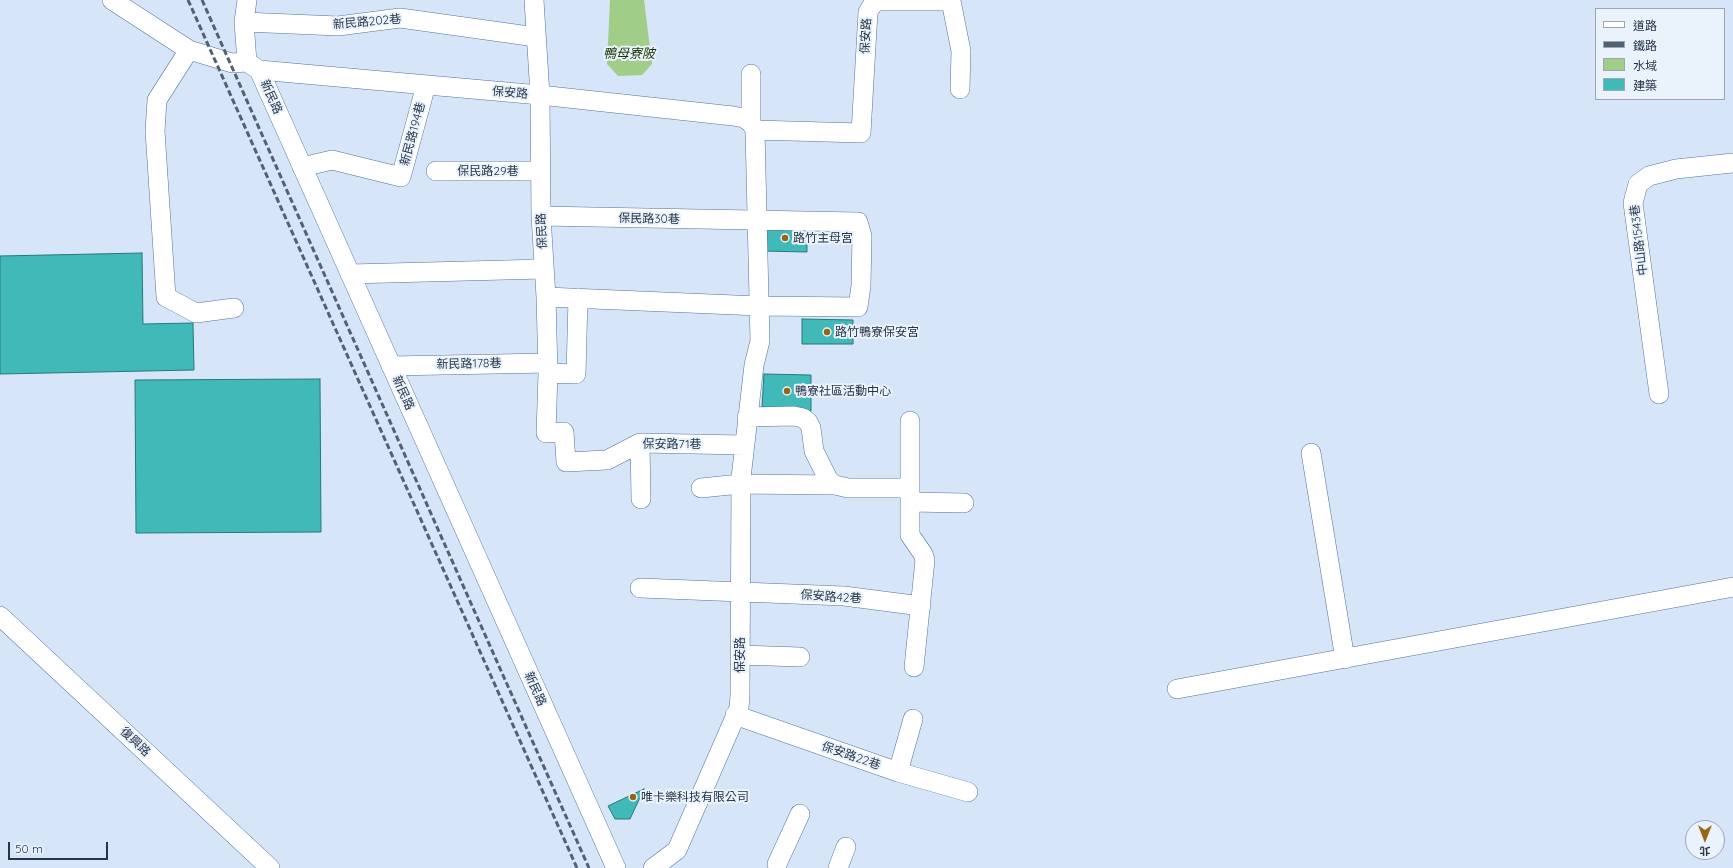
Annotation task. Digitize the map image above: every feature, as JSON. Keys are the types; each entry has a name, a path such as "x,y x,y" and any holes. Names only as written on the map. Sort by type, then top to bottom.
{"street":[{"path":"112,0 189,50 232,63 253,66"},
{"name":"新民路","path":"247,0 244,22 253,66 302,168 350,274 616,868"},
{"name":"保民路","path":"534,0 540,95 541,216 544,269"},
{"name":"保安路","path":"253,66 733,116 744,118 753,127 861,132 868,12 875,1 951,1 961,51 960,89"},
{"name":"新民路202巷","path":"244,22 338,26 400,18 536,37"},
{"path":"189,50 157,100 155,131 166,297 196,313 234,308"},
{"path":"752,74 753,127"},
{"name":"新民路194巷","path":"302,168 332,160 401,176 426,85"},
{"name":"保安路","path":"653,868 677,850 736,715 740,696 740,484 754,364 760,341 753,127"},
{"name":"中山路1543巷","path":"1659,394 1633,203 1638,184 1649,176 1676,170 1733,163"},
{"name":"保民路29巷","path":"436,171 540,171"},
{"name":"保民路30巷","path":"541,216 757,221"},
{"path":"546,297 759,306 858,308 861,286 862,236 858,222 757,221"},
{"path":"350,274 544,269 548,368"},
{"name":"新民路178巷","path":"391,366 548,368 576,374 578,298"},
{"name":"保安路71巷","path":"548,368 546,433 564,432 566,462 607,460 640,443 744,445"},
{"path":"747,416 794,416 803,418 808,422 814,451 829,481 835,485"},
{"path":"910,421 910,535 924,554 925,560 914,667"},
{"path":"640,443 641,499"},
{"path":"1311,453 1345,659"},
{"path":"701,488 740,484 835,485 964,503"},
{"path":"1177,689 1733,587"},
{"name":"保安路42巷","path":"640,588 844,596 921,606"},
{"name":"復興路","path":"0,616 270,868"},
{"path":"740,655 800,657"},
{"name":"保安路22巷","path":"736,715 898,772 968,792"},
{"path":"898,772 913,719"},
{"path":"776,864 800,814"},
{"path":"838,868 846,847"}],"water":[{"name":"鴨母寮陂","path":"610,0 644,0 652,64 642,75 618,76 607,64"}],"building":[{"name":"路竹主母宮","path":"763,224 807,225 807,252 763,251"},
{"path":"142,253 143,324 193,323 194,370 0,374 0,256"},
{"name":"路竹鴨寮保安宮","path":"802,319 853,320 853,344 802,344"},
{"name":"鴨寮社區活動中心","path":"764,374 811,375 811,411 762,407"},
{"path":"320,379 321,532 136,533 135,380"},
{"name":"唯卡樂科技有限公司","path":"644,789 630,819 615,819 608,806"}],"railway":[{"path":"188,0 577,868"},
{"path":"202,0 589,868"}],"place":[{"name":"路竹主母宮","path":"785,238"},
{"name":"路竹鴨寮保安宮","path":"827,332"},
{"name":"鴨寮社區活動中心","path":"787,391"},
{"name":"唯卡樂科技有限公司","path":"633,797"}]}
